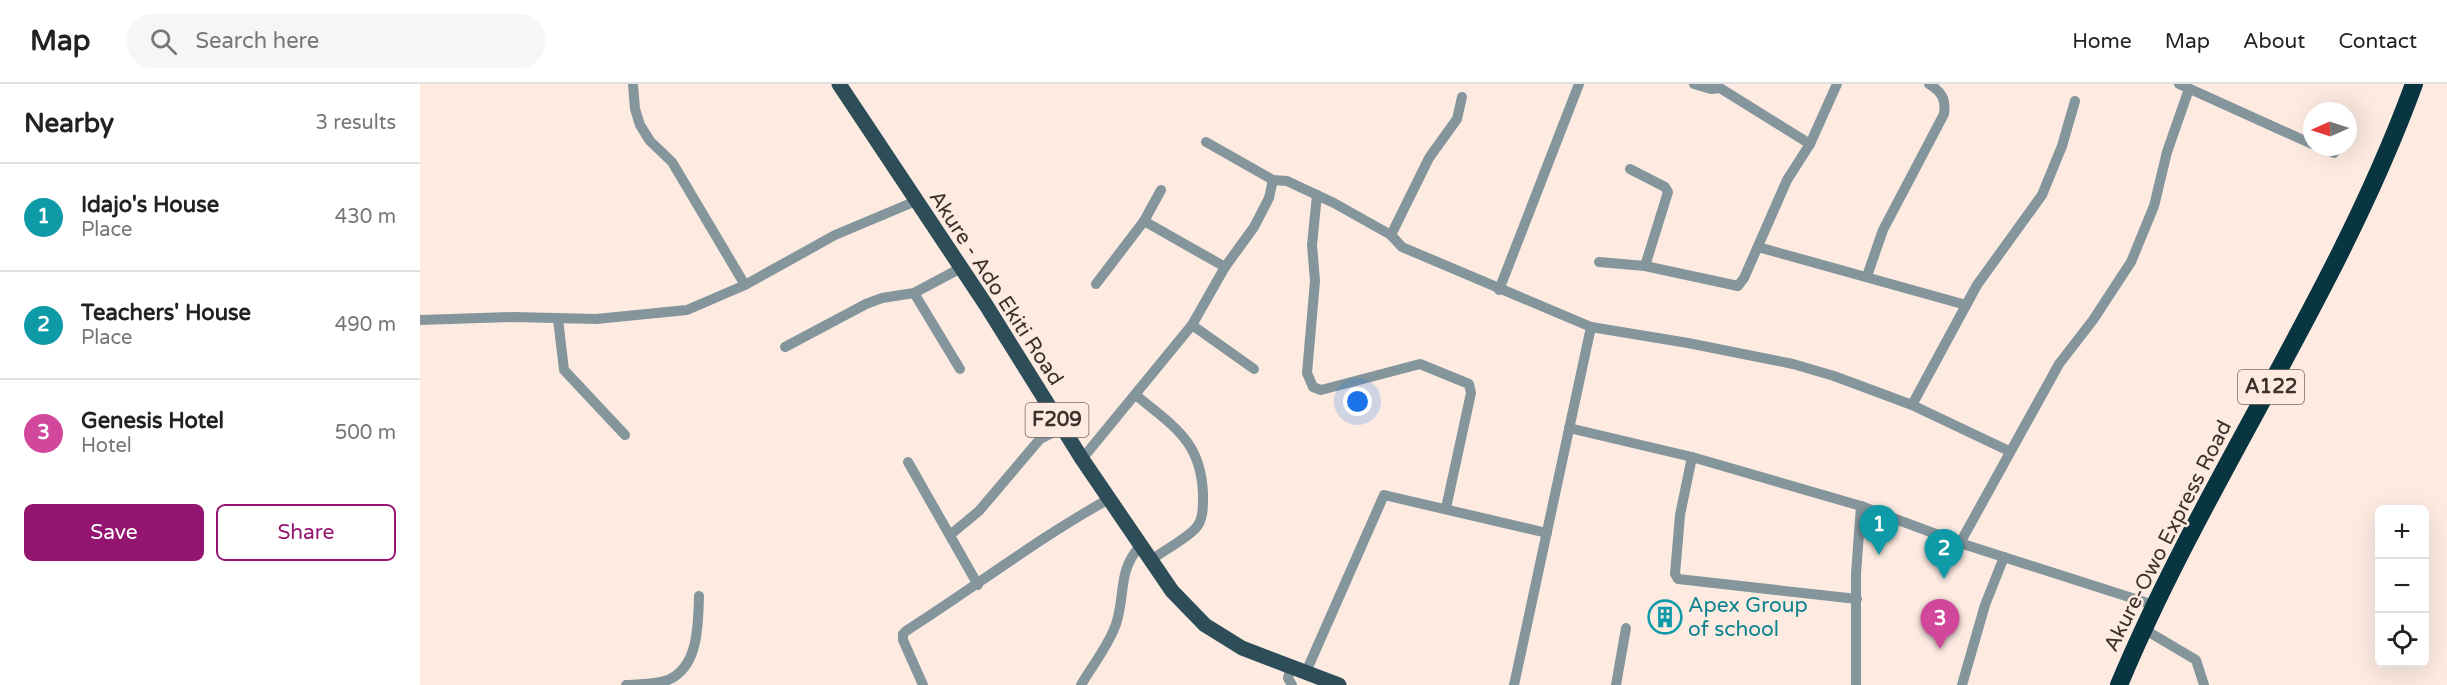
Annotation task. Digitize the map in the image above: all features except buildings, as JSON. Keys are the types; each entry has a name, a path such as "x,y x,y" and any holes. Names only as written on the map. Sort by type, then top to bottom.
{"highway":[{"name":"Akure-Owo Express Road","path":"2119,685 2154,604 2325,288 2378,176 2414,84"}],"main road":[{"name":"Akure - Ado Ekiti Road","path":"839,84 961,268 1062,428 1172,591 1205,625 1242,648 1339,685"}],"street":[{"path":"633,84 635,109 640,125 650,141 672,162 745,285"},
{"path":"1499,290 1579,84"},
{"path":"1694,84 1711,89 1722,86 1810,144"},
{"path":"1599,262 1645,266 1738,286 1787,180 1810,144 1837,84"},
{"path":"1867,276 1883,231 1944,114 1946,103 1943,96 1929,84"},
{"path":"1960,543 2059,364 2093,320 2131,262 2154,206 2184,86 2303,140"},
{"path":"1391,235 1429,158 1457,119 1462,97"},
{"path":"1912,405 1966,305 2042,195 2062,146 2075,101"},
{"path":"1206,142 1273,180 1287,181 1391,235 1402,248 1591,327 1793,364 1834,376 1912,405 2009,451"},
{"path":"1630,169 1665,187 1668,192 1645,266"},
{"path":"1083,459 1137,396 1192,326 1225,267 1254,227 1269,198 1273,180"},
{"path":"1096,284 1144,221 1161,190"},
{"path":"1317,195 1312,245 1315,281 1307,373 1309,381 1313,387 1321,390 1420,364 1469,384 1471,393 1446,508"},
{"path":"420,320 513,317 558,319 687,310 745,285 836,236 916,201"},
{"path":"1144,221 1225,267"},
{"path":"1758,247 1966,305"},
{"path":"786,347 866,304 882,298 914,293 961,268"},
{"path":"914,293 960,369"},
{"path":"558,319 564,370 625,435"},
{"path":"1192,326 1254,369"},
{"path":"1514,685 1591,327"},
{"path":"1137,396 1178,429 1199,463 1202,481 1202,516 1196,528 1150,561"},
{"path":"950,534 979,511 1040,440 1062,428"},
{"path":"1569,428 1692,457 1861,506 1960,543 2154,604"},
{"path":"1692,457 1680,515 1675,574 1678,579 1857,599"},
{"path":"908,462 978,585"},
{"path":"1306,672 1384,495 1547,533"},
{"path":"923,685 903,634 978,585 1062,525 1109,499"},
{"path":"1856,685 1856,574 1861,506"},
{"path":"1081,685 1116,626 1122,598 1122,577 1129,558 1140,546"},
{"path":"1962,685 1985,605 2004,557"},
{"path":"626,685 663,682 681,670 694,645 699,596"},
{"path":"1616,685 1626,628"},
{"path":"2142,628 2196,660 2204,685"},
{"path":"1290,666 1288,678 1292,685"}],"place":[{"name":"Idajo's House","path":"1879,555"},
{"name":"Teachers' House","path":"1944,579"},
{"name":"Apex Group of school","path":"1665,617"},
{"name":"Genesis Hotel","path":"1940,649"}]}
